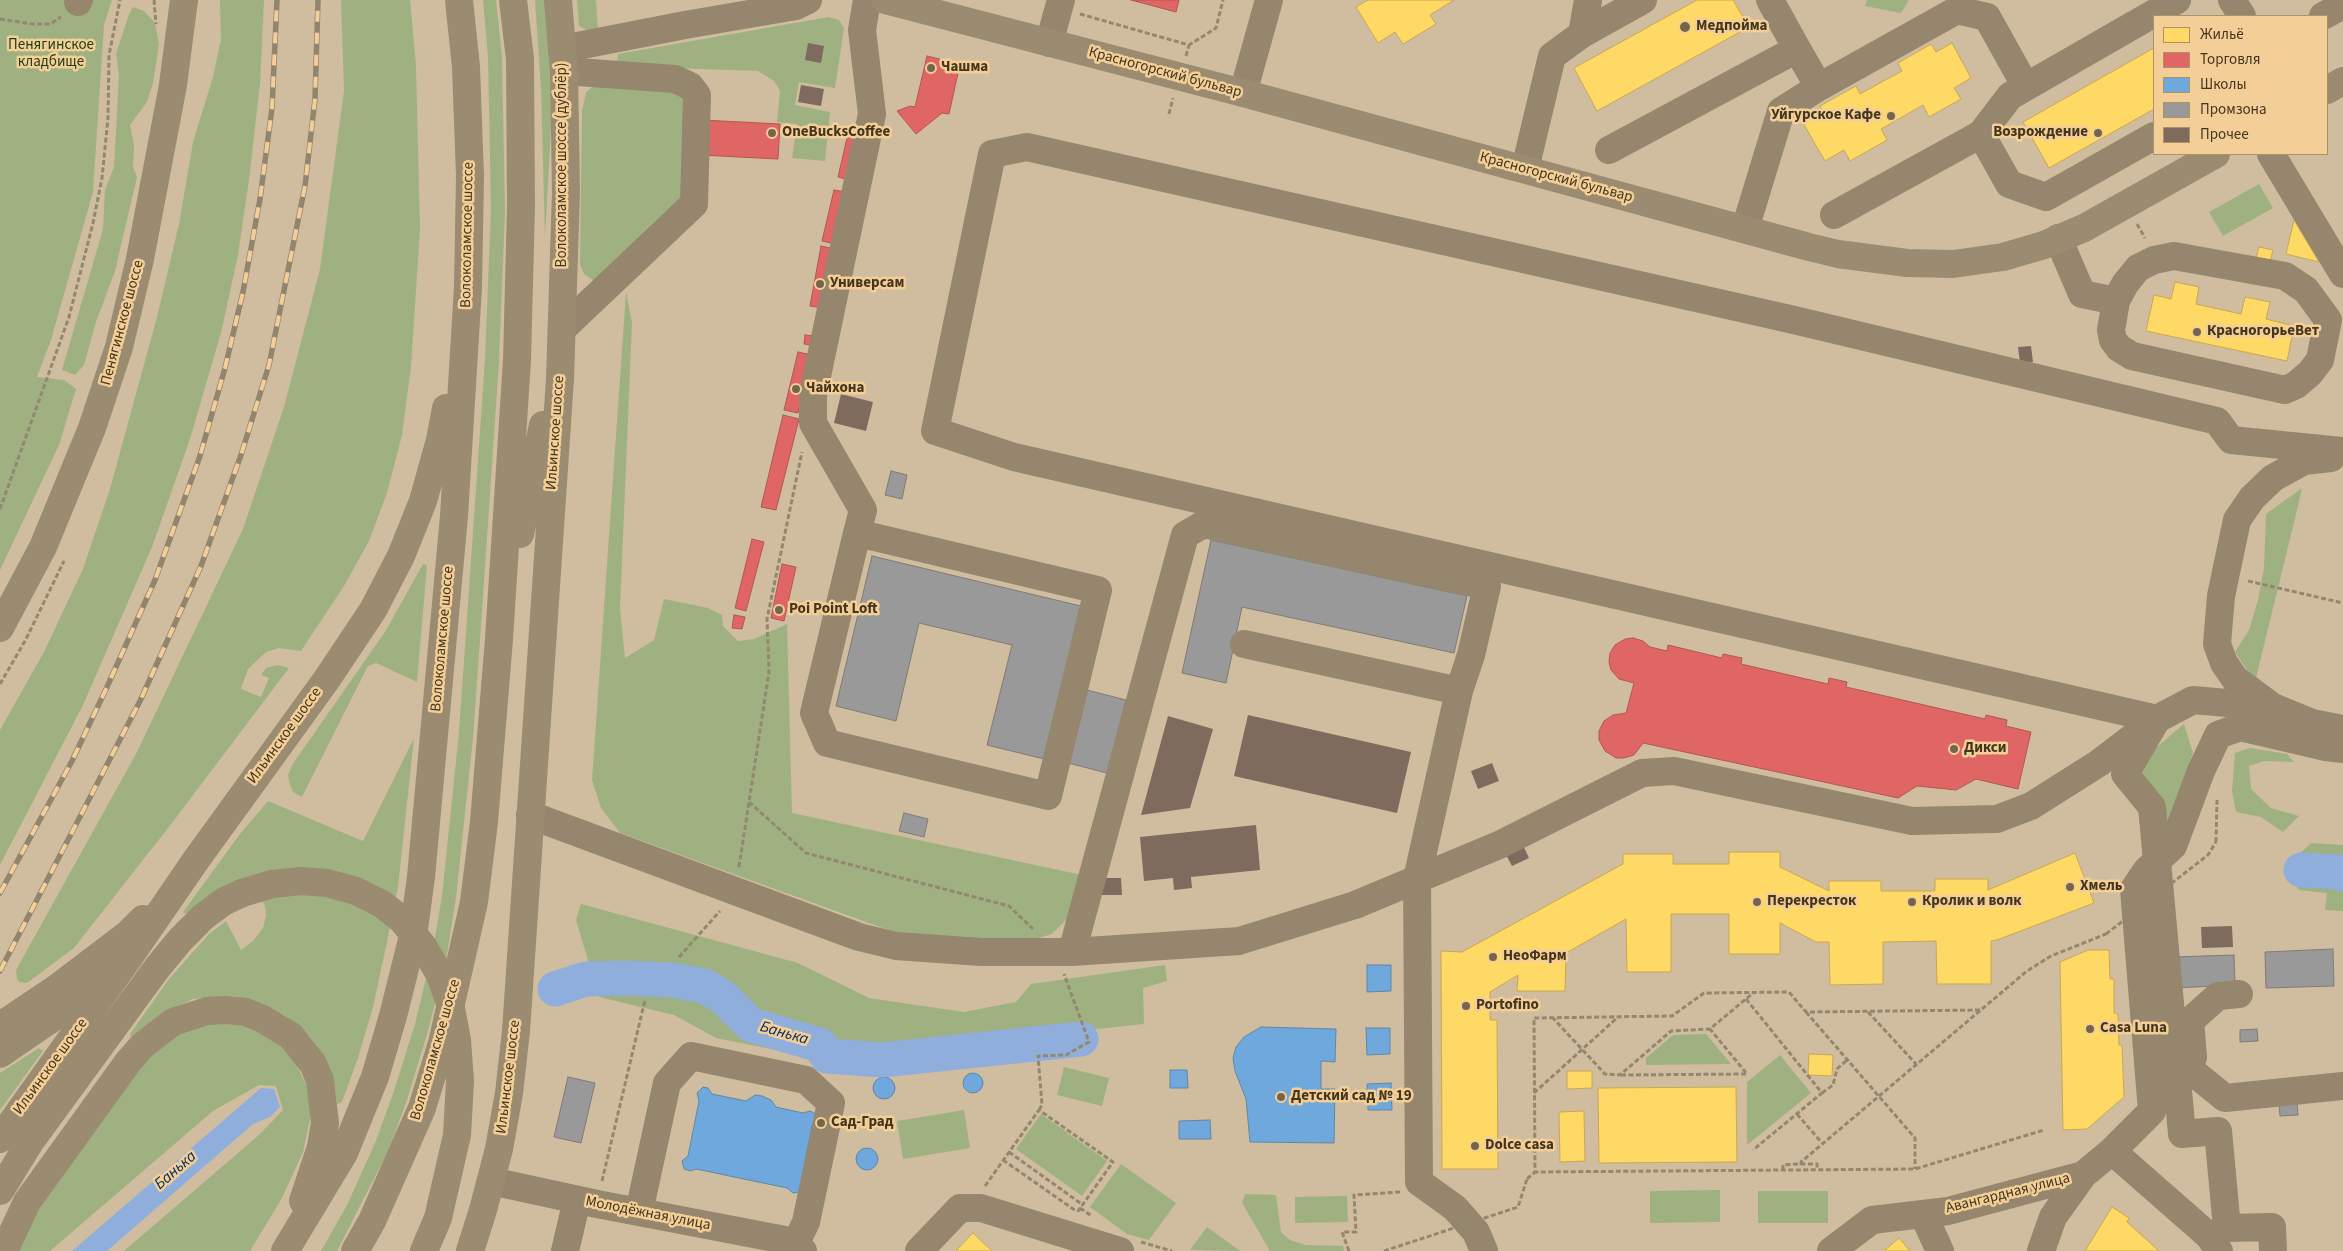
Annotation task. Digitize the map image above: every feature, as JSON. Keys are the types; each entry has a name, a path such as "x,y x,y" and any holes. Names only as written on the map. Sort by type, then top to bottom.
{"main road":[{"name":"Пенягинское шоссе","path":"0,628 46,538 92,428 119,347 140,258 165,129 182,31 184,0"},
{"name":"Волоколамское шоссе","path":"287,1249 344,1152 368,1094 394,1016 413,936 432,782 454,516 468,287 470,176 466,67 459,0"},
{"name":"Волоколамское шоссе","path":"355,1251 394,1172 422,1108 442,1043 474,902 484,822 499,639 517,360 521,206 520,59 513,0"},
{"name":"Волоколамское шоссе (дублёр)","path":"558,0 563,60 566,192 562,329"},
{"name":"Красногорский бульвар","path":"884,0 911,4 1049,43 1243,93 1838,254 1907,263 1952,264 2003,257 2058,238 2084,228 2214,155"},
{"path":"2328,89 2343,80"},
{"name":"Ильинское шоссе","path":"0,1139 196,860 336,666 373,610 401,556 423,501 440,440 468,287"},
{"name":"Ильинское шоссе","path":"470,1251 500,1150 516,1031 562,329"},
{"path":"499,639 562,329"},
{"path":"0,1026 57,988 128,934 157,906 196,860"},
{"path":"0,1192 30,1142 157,968 181,939 203,917 223,902 272,884 302,881 326,883 356,891 382,904 402,920 423,946 440,975 450,1003 457,1040 460,1081 457,1135 438,1218 424,1251"},
{"path":"0,1054 54,1017 83,991 128,934"},
{"path":"4,1251 27,1202 56,1159 133,1056 158,1032 173,1022 190,1015 226,1010 245,1012 261,1018 291,1036 313,1064 320,1080 324,1123 321,1147 287,1249"}],"street":[{"path":"563,60 685,25 796,6 808,0"},
{"path":"858,533 1098,590 1048,796 827,744 814,713 863,510 813,423 813,395 872,114 862,30 867,0"},
{"path":"1243,93 1269,0"},
{"path":"1582,34 1588,0"},
{"path":"1525,169 1552,56 1582,34 1643,0"},
{"path":"1770,0 1819,88"},
{"path":"1834,215 1981,134 2010,96 2177,0"},
{"path":"2232,0 2241,15"},
{"path":"1049,43 1060,4"},
{"path":"2325,15 2343,5"},
{"path":"1745,229 1781,111 1957,10 1987,17 2026,86"},
{"path":"1609,150 1797,49"},
{"path":"562,329 694,204 697,95 690,86 674,79 563,60"},
{"path":"1981,134 2008,184 2046,196 2153,137"},
{"path":"2157,719 1014,457 935,430 992,154 1027,147 1794,320 2207,419 2217,422 2231,440 2343,451"},
{"path":"2273,155 2343,274"},
{"path":"2058,238 2082,294 2116,301"},
{"path":"2174,256 2286,276 2306,290 2317,302 2328,320 2320,360 2310,373 2285,390 2132,356 2119,348 2111,330 2116,301 2125,284 2138,268 2154,260 2174,256"},
{"path":"2343,451 2336,458 2304,461 2273,478 2252,498 2238,520 2221,596 2217,644 2224,663 2235,679 2273,706 2312,723 2343,729"},
{"path":"1064,952 1185,535 1204,524 1487,586 1471,655 1459,691 1417,879 1419,1182 1455,1208 1476,1232 1484,1251"},
{"path":"1244,644 1459,691"},
{"path":"530,815 859,937 896,946 981,952 1064,952 1238,941 1355,905 1499,845 1642,773 1674,771 1912,821 1997,819 2039,801 2099,763 2157,719 2193,700 2273,706"},
{"path":"2157,719 2125,774 2152,807 2182,1134 2218,1131 2227,1228 2272,1227 2273,1251"},
{"name":"Авангардная улица","path":"1831,1251 1872,1220 1948,1211 2083,1175 2112,1151 2152,1110 2134,889 2147,870 2173,846 2201,771 2218,735 2240,727 2326,747 2343,749"},
{"path":"2194,1073 2190,1021 2218,996 2239,994"},
{"path":"639,1212 666,1083 691,1056 806,1080 831,1103 799,1248"},
{"path":"2149,1077 2194,1073 2225,1098 2343,1086"},
{"path":"2112,1151 2209,1236 2219,1251"},
{"path":"2041,1251 2053,1217 2083,1175"},
{"name":"Молодёжная улица","path":"491,1181 587,1202 785,1240 799,1248"},
{"path":"565,1251 587,1202"},
{"path":"919,1251 960,1208 976,1208 1070,1223 1120,1251"},
{"path":"1923,1214 1940,1251"}],"path":[{"path":"0,509 68,317 93,224 102,178 108,118 109,54 120,0"},
{"path":"154,0 156,31"},
{"path":"1060,4 1189,45 1216,28 1223,0"},
{"path":"0,19 32,24 50,24 67,14 79,1"},
{"path":"2137,224 2144,238"},
{"path":"2225,576 2343,604"},
{"path":"749,802 806,853 1009,906 1064,952 1088,1042 1066,1055 1038,1056 1042,1105 976,1198 976,1208"},
{"path":"1801,1165 1801,1162 2027,971 2050,956 2106,934 2208,854 2216,842"},
{"path":"680,957 735,892"},
{"path":"1620,1075 1671,1031 1710,1029 1754,992"},
{"path":"1535,1172 1534,1018 1672,1016 1704,993 1754,992 1789,992 1915,1138 1915,1169"},
{"path":"1746,999 1822,1093"},
{"path":"587,1202 645,1000"},
{"path":"1806,1012 1980,1010"},
{"path":"1868,1011 1916,1064"},
{"path":"1552,1017 1605,1074 1747,1074 1710,1029"},
{"path":"1534,1093 1619,1017"},
{"path":"1753,1150 1833,1085 1837,1069 1847,1060"},
{"path":"1003,1160 1070,1223 1113,1162 1039,1110"},
{"path":"1797,1114 1822,1144"},
{"path":"1384,1251 1518,1207 1527,1179 1535,1172 1915,1169 2044,1130"},
{"path":"1009,1152 1083,1205"},
{"path":"1783,1170 1783,1165 1817,1164 1817,1170"},
{"path":"1349,1251 1342,1232 1356,1232 1354,1194 1403,1192 1403,1185"}],"green space":[{"name":"Пенягинское кладбище","path":"0,0 112,0 104,25 93,192 51,340 37,377 64,380 76,389 59,445 0,570"},
{"path":"220,0 264,0 260,84 249,180 238,255 222,329 190,439 152,547 83,705 0,865 0,730 44,652 83,569 110,489 157,317 179,224 193,142 213,77 221,39"},
{"path":"341,0 410,0 416,65 420,229 411,367 402,435 387,493 369,541 344,586 301,651 279,648 266,652 248,669 241,689 261,697 269,678 261,675 266,668 278,665 289,668 172,823 74,948 27,983 19,982 16,970 137,752 243,529 284,407 320,269 344,91"},
{"path":"483,0 496,0 502,57 505,212 499,362 473,738 456,898 446,960 428,1031 407,1100 389,1149 337,1251 321,1251 347,1205 375,1143 393,1094 415,1024 433,949 442,896 459,732 485,360 491,209 488,56"},
{"path":"535,0 546,0 553,92 545,238 541,89"},
{"path":"577,0 596,0 598,29 587,30 579,26"},
{"path":"1867,0 1909,0 1901,13 1865,6"},
{"path":"133,7 144,11 155,23 159,44 153,83 147,102 130,125 134,145 133,167 137,177 115,271 96,322 84,365 75,375 62,370 103,229 105,190 114,167 119,75 116,54"},
{"path":"829,17 839,20 844,28 835,88 799,82 795,105 830,112 825,161 792,158 797,124 777,122 780,92 774,81 758,71 617,66 618,54"},
{"path":"596,84 676,92 685,100 684,195 596,282 584,274 580,264 582,111 586,92"},
{"path":"2259,184 2273,208 2223,236 2209,212"},
{"path":"626,292 632,323 620,609 625,658 654,640 664,599 708,608 722,615 723,626 738,641 754,639 787,624 792,813 1082,875 1070,916 1052,934 1018,944 902,935 620,833 601,808 592,780"},
{"path":"2302,488 2255,682 2235,652 2249,630 2258,600 2264,568 2266,514"},
{"path":"423,564 427,565 417,682 376,663 368,666 302,797 293,792 290,785 288,775 292,765 385,632"},
{"path":"2184,724 2193,753 2168,826 2125,774"},
{"path":"414,738 398,887 373,1007 358,1058 342,1102 337,1104 335,1086 329,1067 311,1038 284,1015 250,1000 230,996 193,999 162,1014 130,1037 130,1034 169,979 209,934 226,921 241,950 253,941 263,928 266,916 265,906 250,879 200,902 186,914 183,912 240,834 268,801 363,841"},
{"path":"2250,748 2287,754 2294,762 2264,761 2249,766 2251,789 2271,808 2299,816 2283,832 2261,817 2236,812 2232,791 2235,753"},
{"path":"2311,843 2343,845 2343,911 2325,910 2327,893 2299,890 2285,871 2287,866"},
{"path":"581,904 798,963 869,998 964,1012 1016,1002 1031,984 1165,965 1167,981 1143,988 1144,1024 947,1045 906,1070 826,1060 716,1038 674,1015 599,997 576,920"},
{"path":"214,1023 247,1026 277,1041 291,1054 307,1086 310,1101 310,1119 303,1152 282,1198 250,1251 124,1251 260,1134 283,1110 276,1086 259,1085 213,1111 50,1251 17,1251 41,1206 137,1072 155,1052 182,1032"},
{"path":"1706,1034 1731,1064 1646,1065 1646,1058 1673,1035"},
{"path":"39,1048 43,1051 0,1110 0,1073"},
{"path":"1780,1055 1811,1093 1747,1145 1747,1082"},
{"path":"1064,1067 1109,1078 1102,1106 1057,1095"},
{"path":"964,1110 970,1148 903,1159 897,1121"},
{"path":"1041,1114 1107,1161 1082,1196 1016,1149"},
{"path":"1121,1164 1176,1203 1149,1240 1127,1234 1090,1207"},
{"path":"1720,1190 1720,1222 1650,1223 1650,1191"},
{"path":"1758,1191 1828,1191 1828,1223 1758,1223"},
{"path":"1245,1194 1276,1195 1281,1232 1290,1240 1306,1245 1343,1246 1344,1251 1270,1251 1242,1203"},
{"path":"1347,1196 1348,1222 1295,1223 1295,1197"},
{"path":"1207,1227 1240,1251 1190,1250"}],"water":[{"path":"261,1088 274,1089 280,1107 270,1117 253,1124 107,1251 72,1251"}],"building: Жильё":[{"path":"1368,0 1454,0 1430,15 1436,24 1403,44 1395,32 1378,43 1356,7"},
{"path":"1697,0 1733,0 1749,27 1597,111 1574,68"},
{"path":"1952,43 1971,78 1954,88 1961,99 1929,117 1923,105 1881,129 1887,140 1850,161 1844,150 1825,161 1803,123 1823,112 1820,106 1856,86 1860,94 1902,71 1898,63 1931,44 1936,52"},
{"path":"2153,49 2153,110 2049,168 2023,122"},
{"path":"2294,220 2319,262 2286,254"},
{"path":"2259,247 2273,250 2270,262 2256,259"},
{"path":"2175,282 2199,287 2196,304 2241,314 2245,297 2270,302 2266,319 2294,326 2287,361 2146,331 2154,295 2171,299"},
{"name":"Portofino","path":"1729,852 1780,852 1780,867 1829,891 1829,881 1881,881 1881,891 1935,891 1935,879 1988,879 1988,890 2075,853 2094,903 1991,941 1991,984 1937,984 1936,941 1883,942 1883,984 1830,985 1829,942 1816,942 1780,923 1780,954 1729,954 1729,914 1671,914 1671,972 1627,972 1626,919 1566,953 1565,991 1517,991 1518,975 1490,992 1490,1020 1497,1020 1498,1169 1442,1169 1441,951 1462,952 1623,864 1623,854 1673,854 1673,864 1729,864"},
{"name":"Casa Luna","path":"2088,950 2109,950 2110,979 2114,979 2114,1013 2118,1014 2119,1045 2122,1045 2124,1097 2087,1129 2063,1130 2060,962"},
{"path":"1809,1054 1833,1055 1832,1076 1808,1075"},
{"path":"1567,1071 1592,1071 1592,1088 1567,1089"},
{"path":"1736,1087 1737,1162 1599,1163 1598,1088"},
{"path":"1584,1111 1585,1161 1560,1162 1559,1112"},
{"path":"2112,1207 2129,1218 2127,1222 2159,1251 2085,1251"},
{"path":"973,1233 992,1251 956,1251"},
{"path":"1899,1238 1910,1251 1884,1251"}],"building: Торговля":[{"path":"1131,0 1179,0 1176,12"},
{"path":"927,56 960,64 949,114 942,113 916,134 897,111 910,106 915,107"},
{"path":"702,120 780,124 778,159 700,155"},
{"path":"850,125 861,127 849,180 838,177"},
{"path":"834,190 847,192 835,244 822,241"},
{"path":"821,246 835,249 823,308 810,306"},
{"path":"805,335 814,336 812,345 804,344"},
{"path":"798,352 812,355 798,413 784,410"},
{"path":"783,415 799,419 776,510 761,507"},
{"path":"752,539 764,542 746,611 735,608"},
{"path":"782,564 796,567 784,621 771,618"},
{"path":"734,615 745,617 742,629 732,628"},
{"path":"1633,638 1643,641 1650,647 1667,651 1668,645 1722,658 1723,654 1742,658 1741,664 1828,684 1829,678 1847,682 1846,687 1985,719 1986,715 2007,720 2006,726 2031,732 2018,789 1976,779 1956,790 1917,786 1898,798 1643,743 1634,755 1616,758 1605,751 1599,740 1599,731 1604,721 1613,715 1626,713 1634,683 1619,679 1611,670 1609,662 1610,653 1615,645 1625,639"}],"building: Школы":[{"path":"1367,965 1391,965 1391,991 1367,992"},
{"path":"1261,1027 1336,1029 1335,1062 1321,1061 1321,1089 1335,1089 1334,1143 1250,1142 1246,1099 1235,1071 1233,1058 1236,1047 1244,1037"},
{"path":"1366,1028 1390,1028 1390,1054 1367,1055"},
{"path":"1170,1070 1187,1070 1188,1088 1170,1088"},
{"path":"969,1073 977,1073 983,1079 983,1087 977,1093 969,1093 963,1087 963,1079"},
{"path":"884,1077 894,1084 895,1088 888,1098 884,1099 874,1092 873,1088 880,1078"},
{"path":"1391,1083 1392,1110 1368,1110 1367,1084"},
{"path":"703,1087 708,1088 712,1094 746,1101 755,1095 762,1096 771,1100 776,1107 803,1113 810,1111 814,1113 816,1116 812,1126 799,1192 793,1193 787,1188 696,1169 691,1171 684,1169 682,1161 688,1156 699,1101 697,1093"},
{"path":"1210,1120 1211,1139 1179,1139 1179,1121"},
{"path":"867,1148 877,1155 878,1159 871,1169 867,1170 857,1163 856,1159 863,1149"}],"building: Промзона":[{"path":"891,471 907,475 902,499 885,495"},
{"path":"1211,540 1467,596 1454,653 1242,607 1226,683 1182,673"},
{"path":"872,556 1085,607 1048,760 987,745 1012,645 919,623 896,721 836,706"},
{"path":"1087,690 1126,700 1107,773 1068,763"},
{"path":"904,813 928,819 924,837 899,831"},
{"path":"2333,949 2334,986 2266,988 2265,952"},
{"path":"2234,955 2235,985 2175,988 2173,957"},
{"path":"2257,1029 2258,1041 2240,1042 2240,1030"},
{"path":"568,1077 595,1083 581,1143 554,1137"},
{"path":"2297,1103 2298,1115 2280,1116 2279,1104"}],"building: Прочее":[{"path":"808,43 824,46 821,63 805,60"},
{"path":"801,85 824,89 821,106 798,102"},
{"path":"2031,346 2033,362 2020,363 2018,347"},
{"path":"841,394 873,402 866,431 834,423"},
{"path":"1248,715 1411,752 1397,813 1234,776"},
{"path":"1168,716 1213,729 1190,808 1141,815"},
{"path":"1492,763 1499,781 1478,789 1471,771"},
{"path":"1256,825 1260,870 1191,877 1192,888 1174,890 1173,878 1144,881 1140,837"},
{"path":"1521,841 1529,858 1512,866 1503,849"},
{"path":"1102,878 1121,878 1122,895 1102,895"},
{"path":"2232,926 2233,947 2202,948 2201,927"}],"waterway":[{"name":"Банька","path":"2301,870 2343,874"},
{"name":"Банька","path":"555,989 586,979 625,978 672,980 705,986 724,998 751,1025 820,1045 827,1056 882,1060 1081,1039"}],"railway":[{"path":"0,893 72,761 107,687 155,580 200,456 225,368 243,292 260,199 272,108 277,0"},
{"path":"0,971 140,701 201,566 241,455 269,365 305,186 315,99 318,0"}],"place":[{"name":"Медпойма","path":"1685,27"},
{"name":"Чашма","path":"931,68"},
{"name":"Уйгурское Кафе","path":"1891,116"},
{"name":"OneBucksCoffee","path":"772,133"},
{"name":"Возрождение","path":"2098,133"},
{"name":"Универсам","path":"820,284"},
{"name":"КрасногорьеВет","path":"2197,332"},
{"name":"Чайхона","path":"796,389"},
{"name":"Poi Point Loft","path":"779,610"},
{"name":"Дикси","path":"1954,749"},
{"name":"Хмель","path":"2070,887"},
{"name":"Перекресток","path":"1757,902"},
{"name":"Кролик и волк","path":"1912,902"},
{"name":"НеоФарм","path":"1493,957"},
{"name":"Portofino","path":"1466,1006"},
{"name":"Casa Luna","path":"2090,1029"},
{"name":"Детский сад № 19","path":"1281,1097"},
{"name":"Сад-Град","path":"821,1123"},
{"name":"Dolce casa","path":"1475,1146"}]}
